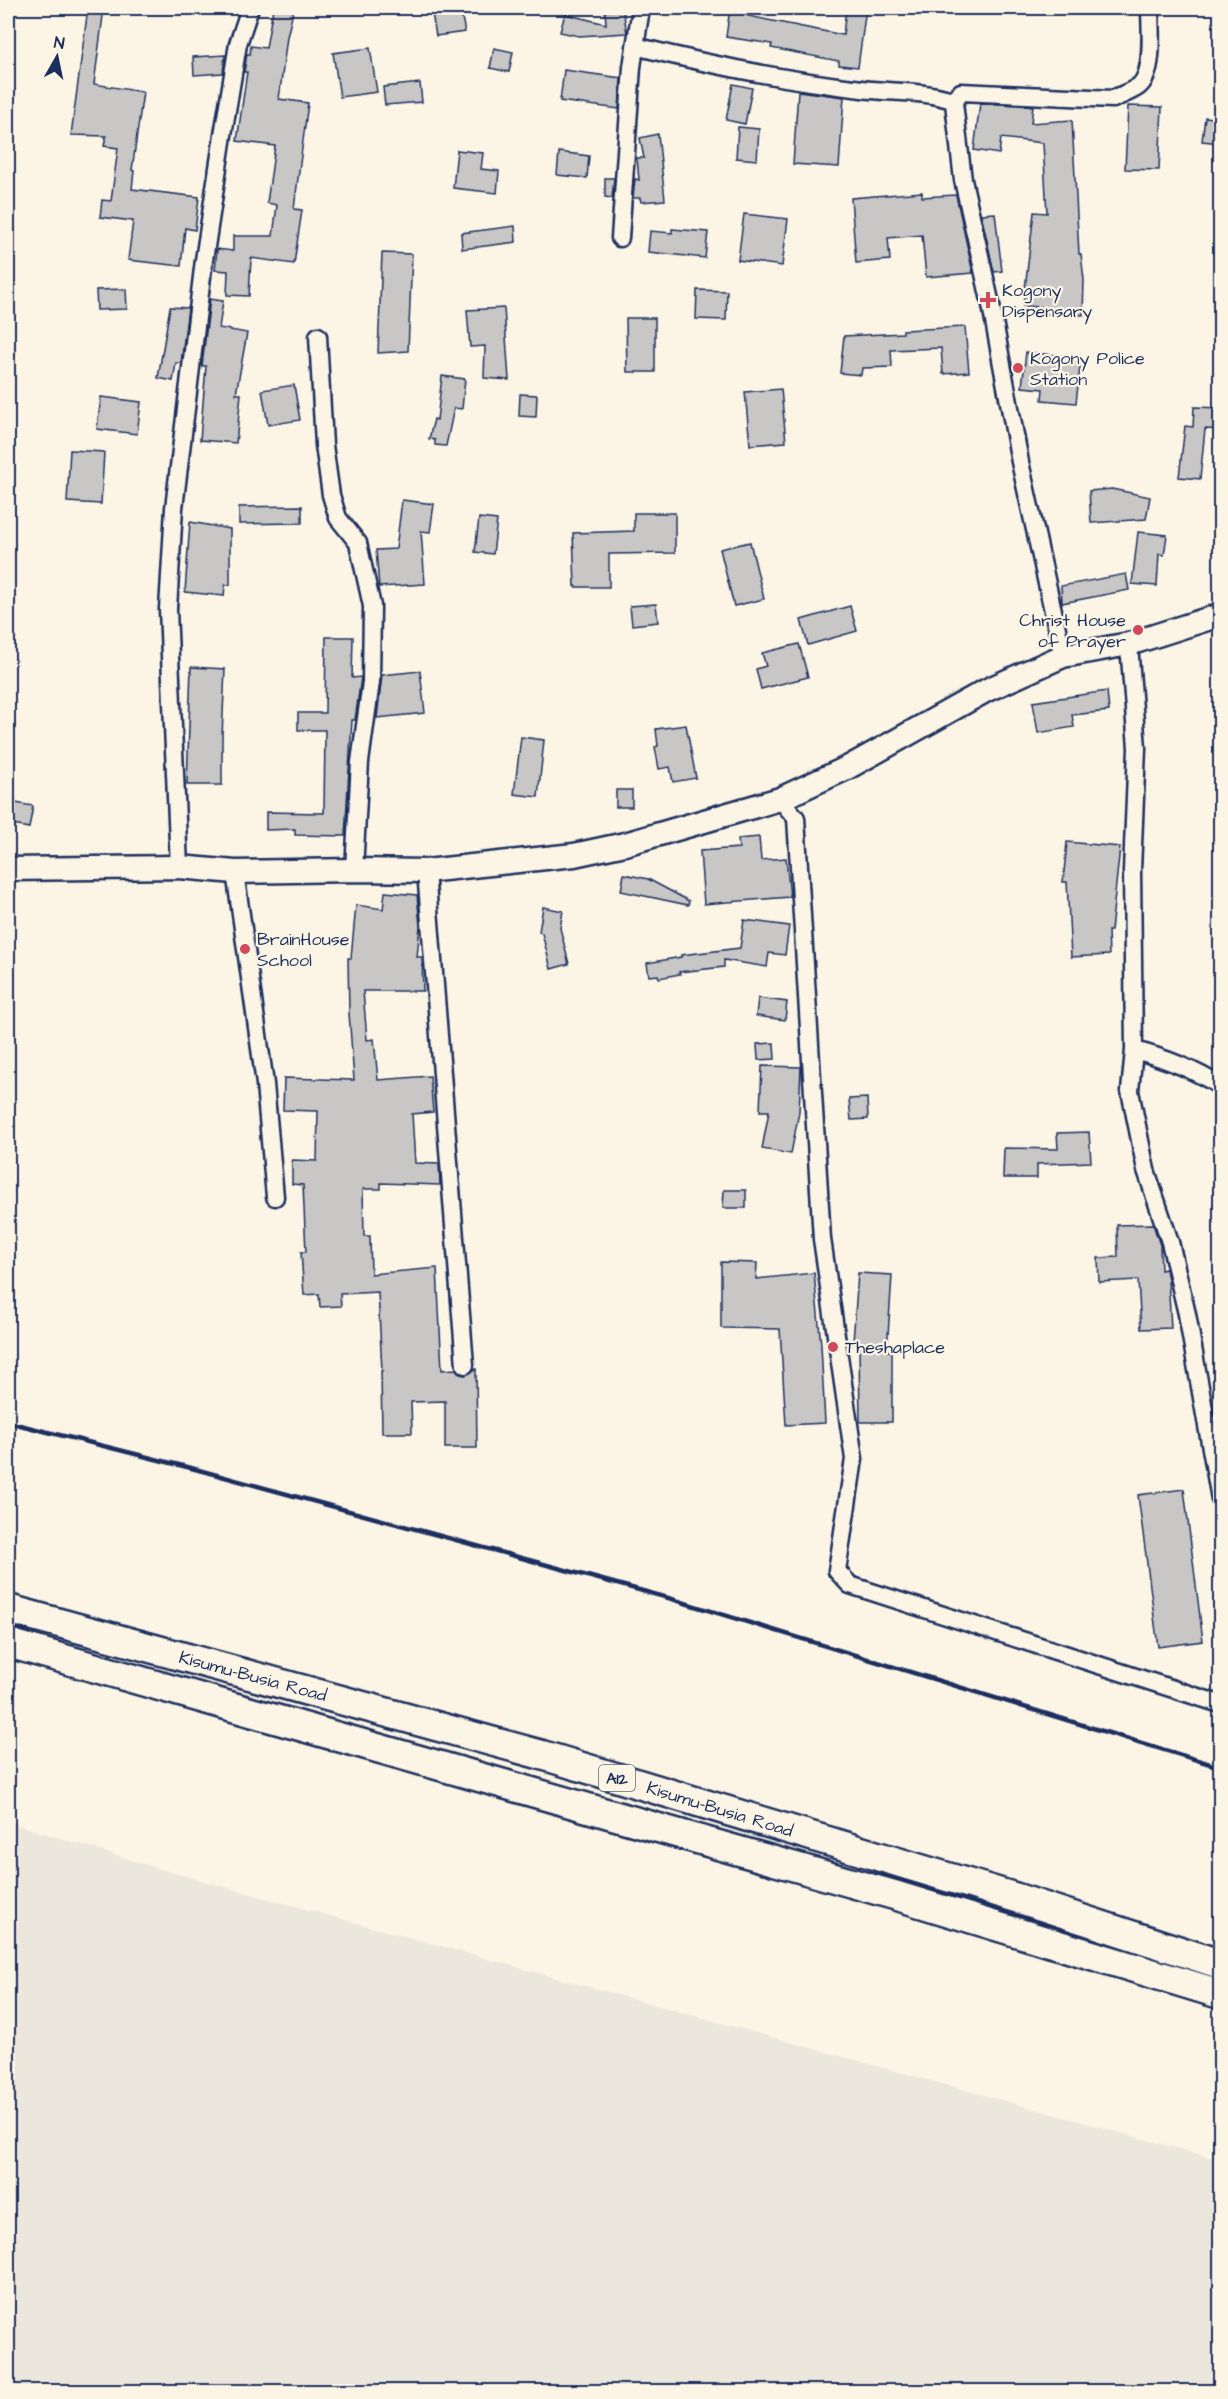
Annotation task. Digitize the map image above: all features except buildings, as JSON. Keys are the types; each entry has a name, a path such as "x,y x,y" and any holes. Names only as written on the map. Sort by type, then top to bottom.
{"highway":[{"name":"Kisumu-Busia Road","path":"8,1609 542,1755 1017,1898 1221,1964"},
{"name":"Kisumu-Busia Road","path":"8,1643 883,1892 1221,1994"}],"main road":[{"path":"8,869 179,867 236,872 426,871 574,855 625,844 780,799 849,767 987,690 1063,656 1129,644 1221,615"}],"street":[{"path":"179,867 168,609 174,508 204,260 219,158 238,44 250,8"},
{"path":"620,238 641,8"},
{"path":"1063,656 1020,462 991,305 963,180 954,103 961,92 1113,99 1127,93 1140,86 1146,77 1150,46 1150,8"},
{"path":"636,46 733,69 863,89 931,93 952,100 954,103"},
{"path":"318,336 324,445 331,495 338,518 358,543 372,606 371,682 360,762 354,870"},
{"path":"1129,644 1137,748 1132,871 1134,1050 1131,1091 1143,1159 1170,1242 1187,1314 1221,1499"},
{"path":"780,799 796,818 822,1239 854,1460 837,1571 850,1585 1221,1704"},
{"path":"426,871 465,1365"},
{"path":"236,872 265,1084 275,1197"},
{"path":"1134,1050 1163,1057 1221,1086"}],"shaded area":[{"path":"8,1822 167,1871 1220,2160 1220,2391 8,2391"}],"railway":[{"path":"8,1422 195,1469 672,1599 1220,1767"}],"place":[{"name":"Kogony Dispensary","path":"988,300"},
{"name":"Kogony Police Station","path":"1018,368"},
{"name":"Christ House of Prayer","path":"1138,630"},
{"name":"BrainHouse School","path":"245,949"},
{"name":"Theshaplace","path":"833,1347"}]}
